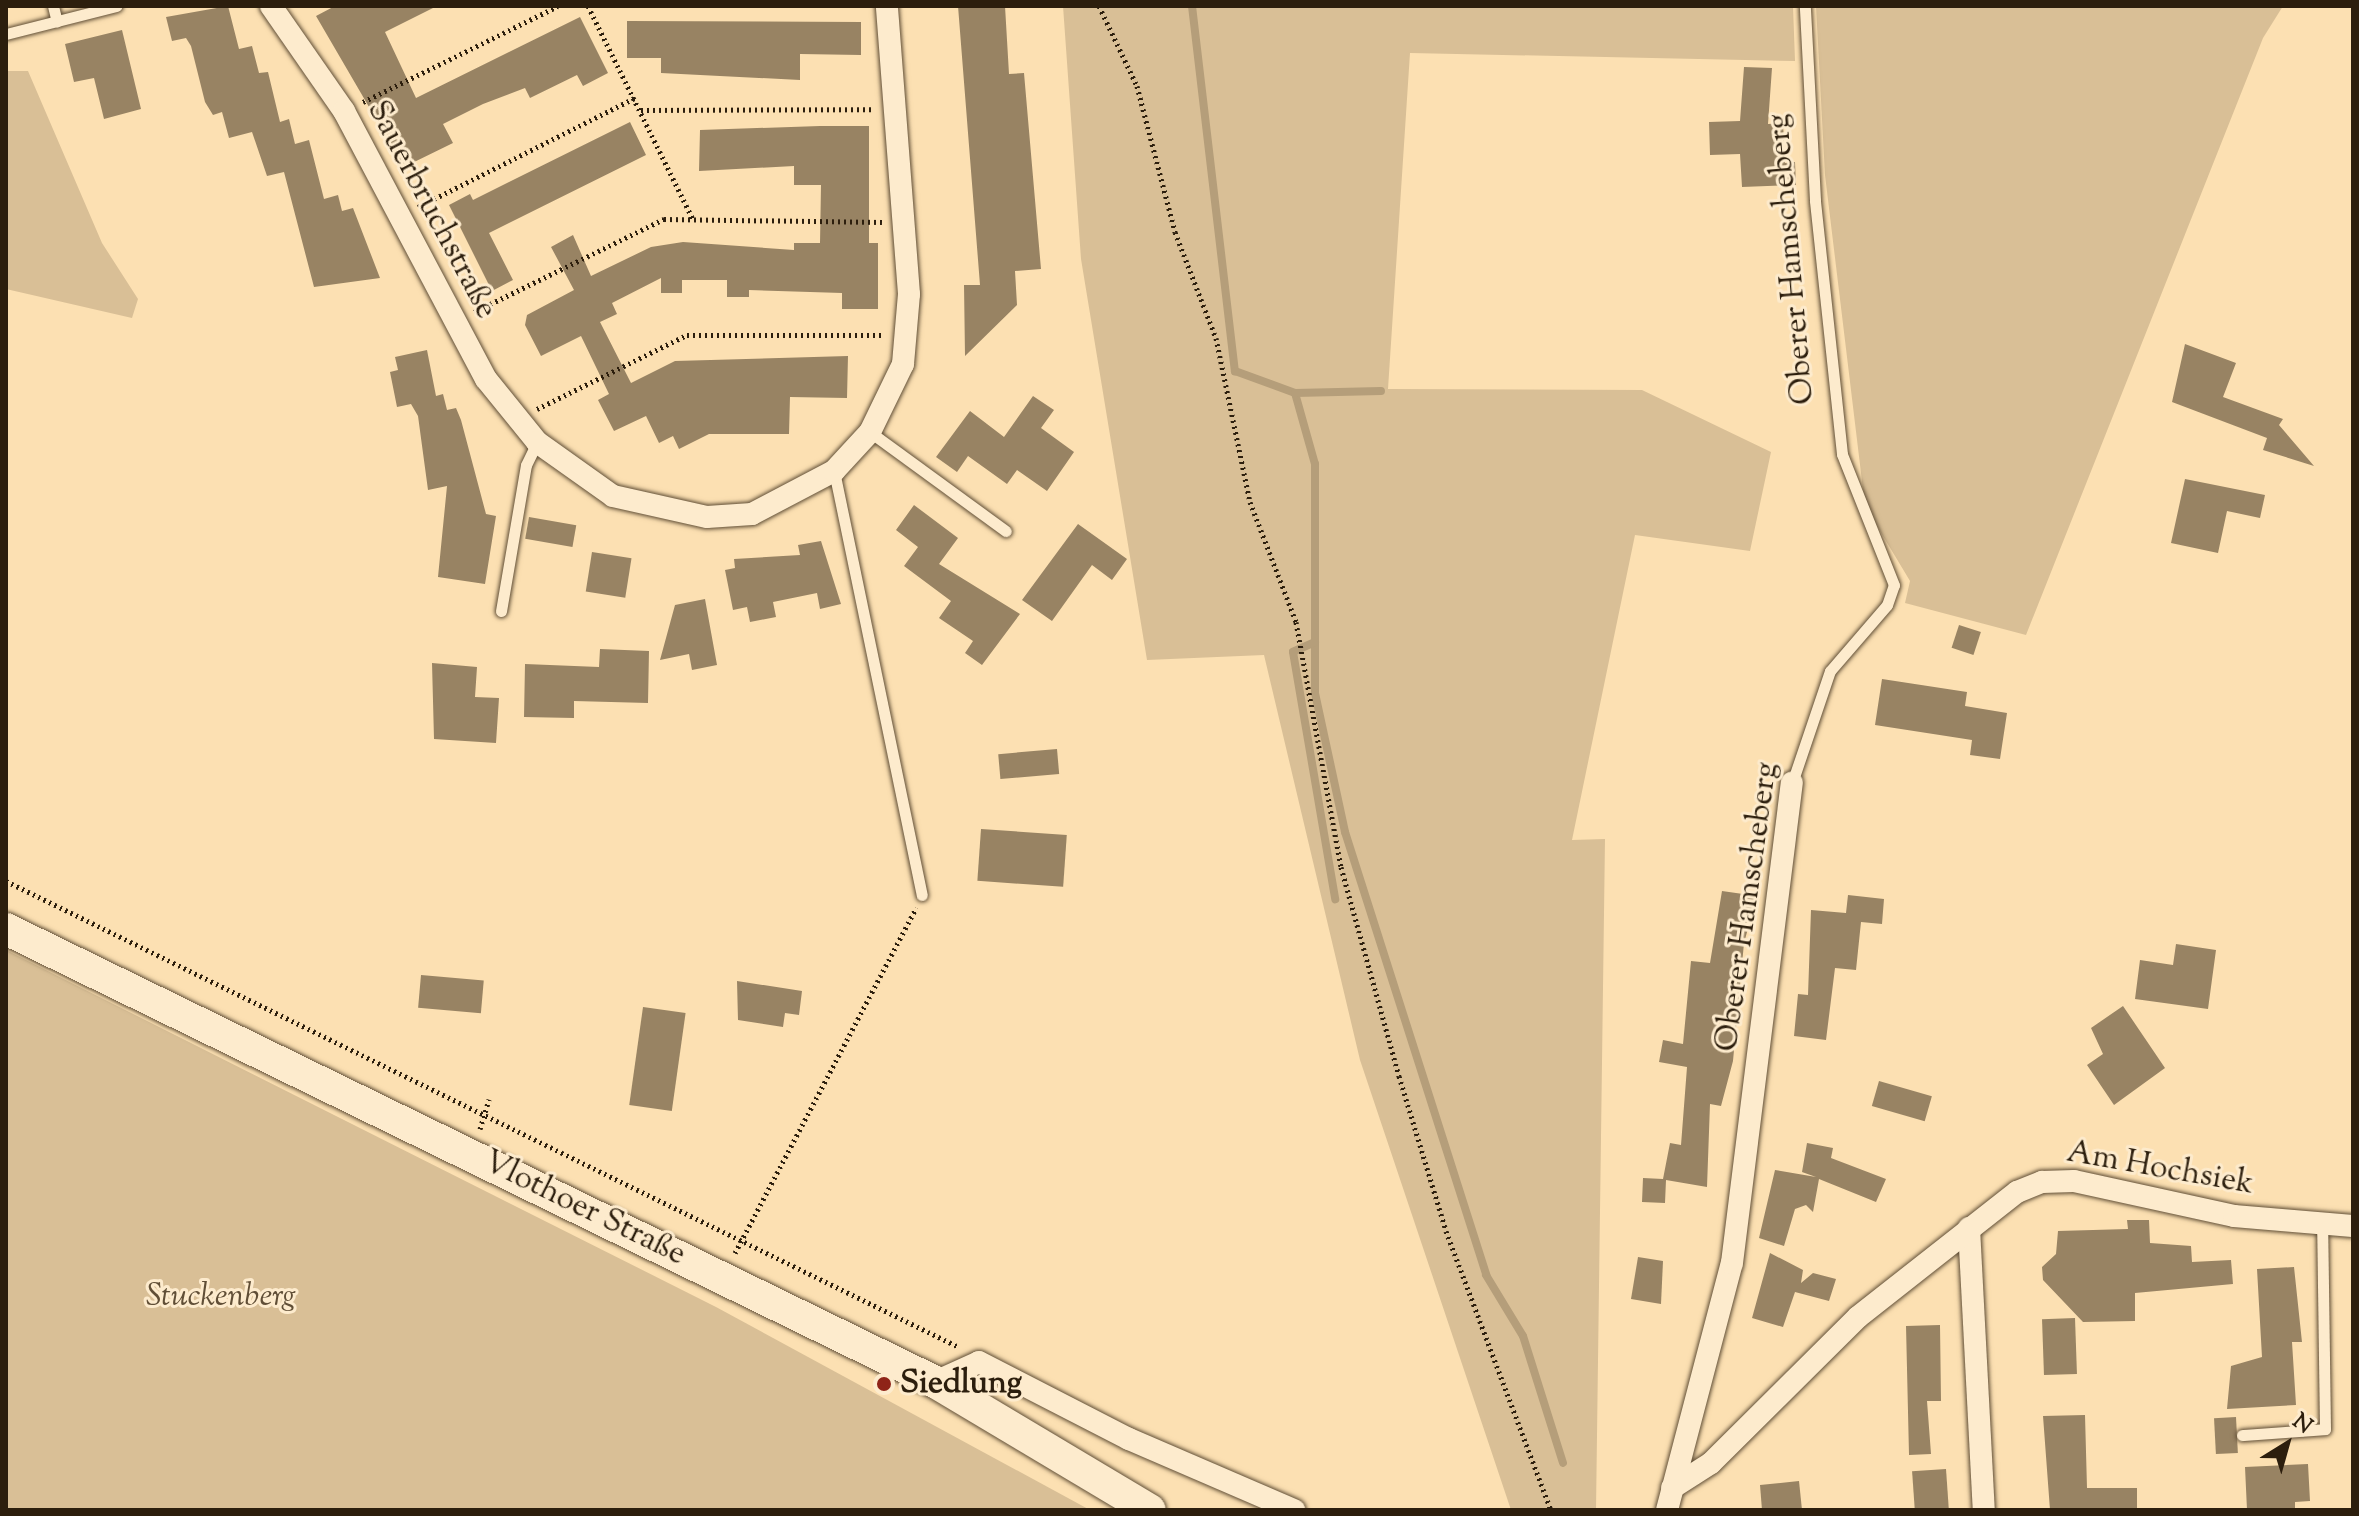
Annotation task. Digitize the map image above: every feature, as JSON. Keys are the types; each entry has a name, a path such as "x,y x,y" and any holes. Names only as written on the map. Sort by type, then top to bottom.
{"main road":[{"name":"Vlothoer Straße","path":"6,929 935,1382 1150,1510"}],"street":[{"name":"Sauerbruchstraße","path":"271,6 344,111 452,323 518,418 537,442 613,496 671,515 752,514 834,471 870,432 894,388 907,336 903,223 887,6"},
{"name":"Oberer Hamscheberg","path":"1667,1510 1732,1263 1792,783"},
{"name":"Am Hochsiek","path":"1672,1488 1711,1463 1780,1387 1969,1228 2017,1192 2074,1181 2234,1216 2322,1226 2353,1226"},
{"path":"1969,1228 1984,1510"},
{"path":"935,1382 979,1362 1294,1510"}],"lane":[{"path":"53,6 57,22"},
{"path":"6,34 117,6"},
{"name":"Oberer Hamscheberg","path":"1792,783 1830,671 1887,605 1894,585 1842,454 1815,200 1805,6"},
{"path":"870,432 1006,531"},
{"path":"501,611 526,465 537,442"},
{"path":"834,471 922,895"},
{"path":"2242,1435 2325,1429 2322,1226"}],"path":[{"path":"344,111 558,6"},
{"path":"588,6 693,219"},
{"path":"1099,6 1137,86 1175,232 1216,338 1250,502 1296,622 1341,867 1446,1231 1551,1510"},
{"path":"396,217 635,98"},
{"path":"641,110 895,109"},
{"path":"452,323 664,219 903,223"},
{"path":"518,418 687,335 907,336"},
{"path":"6,881 942,1334 979,1362"},
{"path":"743,1239 880,989 922,895"},
{"path":"487,1116 489,1099"}],"green space":[{"path":"1063,6 1793,6 1795,61 1410,53 1388,389 1642,390 1771,452 1750,551 1635,535 1572,840 1605,839 1596,1510 1511,1510 1360,1060 1264,655 1147,660 1081,259"},
{"path":"1816,6 2283,6 2263,38 2026,635 1905,603 1910,581 1865,506 1825,175"},
{"path":"6,71 28,71 102,243 138,299 132,318 6,289"},
{"name":"Stuckenberg","path":"6,950 716,1307 1090,1510 6,1510"}],"building":[{"path":"228,6 239,49 252,46 259,73 268,72 280,122 289,119 295,144 309,140 324,199 338,195 342,211 353,208 380,278 314,287 284,172 267,176 252,132 229,138 222,112 213,115 205,102 191,46 186,38 172,41 166,17"},
{"path":"335,6 437,6 385,32 416,98 580,17 608,73 583,86 577,75 530,98 525,88 483,104 443,124 453,143 404,167 316,16"},
{"path":"958,6 1005,6 1009,74 1024,73 1041,269 1015,271 1017,305 965,356 964,285 980,285"},
{"path":"627,21 861,22 861,55 800,54 800,80 661,73 661,58 627,58"},
{"path":"122,30 141,109 104,119 94,78 74,82 65,44"},
{"path":"1744,67 1772,68 1768,124 1783,123 1785,163 1795,162 1796,185 1742,187 1740,154 1710,155 1709,122 1740,121"},
{"path":"630,122 646,155 489,233 513,280 492,291 449,205 470,194 473,200"},
{"path":"869,126 869,243 878,243 878,309 842,309 842,293 749,290 749,297 727,297 727,280 682,280 682,293 661,293 661,278 612,303 617,314 600,322 631,383 675,361 848,356 847,398 790,397 789,434 709,434 679,449 673,436 659,443 646,416 614,431 598,400 609,394 581,336 541,356 525,325 527,315 574,290 551,247 573,235 591,276 651,247 683,242 794,250 794,243 820,243 821,185 794,185 794,166 699,171 700,130"},
{"path":"2185,344 2236,363 2223,397 2283,419 2279,425 2314,466 2263,450 2267,438 2172,402"},
{"path":"427,350 436,396 443,394 447,410 456,408 486,514 496,516 485,584 438,577 447,486 428,490 418,416 411,404 397,407 390,372 398,370 395,357"},
{"path":"1033,396 1054,410 1041,428 1074,452 1047,491 1017,470 1007,484 968,456 957,472 936,457 970,411 1004,437"},
{"path":"2185,479 2265,495 2260,518 2227,511 2218,553 2171,543"},
{"path":"914,505 958,538 939,564 1020,614 982,665 965,653 973,641 939,618 951,601 904,566 918,547 896,530"},
{"path":"529,517 576,525 572,547 525,539"},
{"path":"1078,524 1127,559 1112,580 1092,565 1052,621 1022,600"},
{"path":"821,541 841,604 820,609 817,593 773,602 776,617 750,622 747,607 733,610 725,570 735,568 734,559 800,555 798,545"},
{"path":"592,552 632,558 625,598 586,592"},
{"path":"705,599 717,665 692,670 689,654 660,660 675,605"},
{"path":"1959,625 1981,632 1973,655 1952,648"},
{"path":"600,649 649,651 648,703 574,701 574,718 524,717 525,664 599,667"},
{"path":"432,663 477,667 475,697 499,698 496,743 434,739"},
{"path":"1882,679 1967,692 1965,706 2007,713 2000,759 1970,755 1972,740 1875,725"},
{"path":"1057,749 1059,774 1000,779 998,754"},
{"path":"981,829 1067,835 1063,887 977,881"},
{"path":"1722,891 1757,896 1744,943 1733,1061 1721,1106 1710,1104 1707,1187 1666,1180 1665,1203 1642,1202 1643,1178 1663,1179 1670,1143 1681,1145 1687,1067 1659,1062 1663,1040 1683,1044 1691,961 1710,963"},
{"path":"1848,895 1884,899 1882,924 1861,922 1856,970 1835,968 1826,1040 1794,1036 1798,994 1808,995 1811,910 1846,913"},
{"path":"2176,944 2216,950 2208,1009 2135,999 2140,960 2173,965"},
{"path":"421,975 484,980 481,1013 418,1008"},
{"path":"737,981 802,991 799,1015 785,1013 783,1027 738,1020"},
{"path":"2123,1006 2165,1068 2114,1105 2087,1065 2103,1054 2091,1028"},
{"path":"643,1007 686,1013 672,1111 629,1105"},
{"path":"1879,1081 1932,1096 1925,1121 1872,1106"},
{"path":"1807,1143 1833,1148 1831,1158 1886,1179 1876,1202 1819,1179 1813,1212 1806,1205 1795,1209 1784,1246 1759,1238 1775,1170 1816,1177 1802,1172"},
{"path":"2127,1220 2149,1220 2150,1243 2191,1246 2192,1262 2231,1260 2233,1284 2135,1293 2135,1321 2083,1322 2043,1280 2042,1267 2056,1254 2058,1231 2128,1229"},
{"path":"1770,1253 1803,1270 1801,1283 1813,1273 1836,1279 1829,1301 1795,1292 1783,1327 1752,1318"},
{"path":"1638,1257 1663,1261 1661,1304 1631,1299"},
{"path":"2294,1267 2302,1342 2292,1342 2296,1405 2227,1409 2231,1366 2262,1357 2257,1269"},
{"path":"2075,1318 2077,1374 2044,1375 2042,1319"},
{"path":"1940,1325 1941,1401 1927,1401 1931,1454 1909,1455 1906,1326"},
{"path":"2085,1415 2087,1488 2137,1488 2137,1510 2050,1510 2043,1416"},
{"path":"2236,1417 2238,1453 2216,1454 2214,1418"},
{"path":"2308,1464 2310,1501 2295,1502 2295,1510 2247,1510 2245,1467"},
{"path":"1946,1469 1949,1510 1915,1510 1912,1471"},
{"path":"1799,1481 1802,1510 1762,1510 1760,1485"}],"waterway":[{"path":"1192,6 1235,371 1295,393 1315,464 1315,693 1345,832 1486,1275 1523,1336 1563,1463"},
{"path":"1295,393 1381,391"},
{"path":"1315,642 1293,652 1335,899"}],"place":[{"name":"Siedlung","path":"884,1384"}]}
